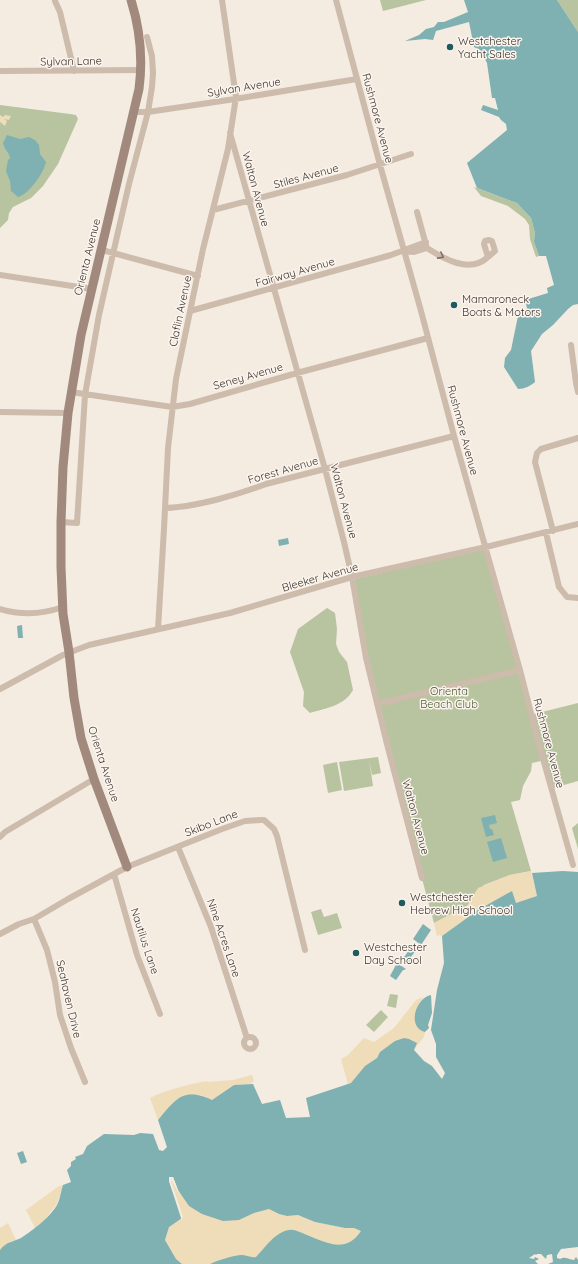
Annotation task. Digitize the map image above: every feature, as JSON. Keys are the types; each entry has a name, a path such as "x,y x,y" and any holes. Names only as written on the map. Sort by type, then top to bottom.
{"street":[{"name":"Orienta Avenue","path":"127,867 81,738 74,698 63,607 61,522 63,467 68,413 81,335 134,112 142,70 140,44 131,0"},
{"name":"Claflin Avenue","path":"158,630 168,448 176,379 190,311 228,149 236,97 222,0"},
{"name":"Rushmore Avenue","path":"336,0 454,436 486,547 573,866"},
{"path":"55,1 60,12 74,71"},
{"path":"61,522 76,523 85,395 99,315 129,184 148,112 153,73 152,56 147,37"},
{"name":"Sylvan Lane","path":"0,71 142,70"},
{"name":"Sylvan Avenue","path":"134,112 148,112 235,100 357,79"},
{"name":"Walton Avenue","path":"230,133 325,469 352,578 366,658 422,878"},
{"name":"Stiles Avenue","path":"213,210 347,175 411,154"},
{"path":"118,181 129,184"},
{"path":"417,212 427,245 438,255 465,265 476,264 488,258"},
{"name":"Fairway Avenue","path":"190,311 404,251 414,252 427,245"},
{"path":"102,250 198,276"},
{"path":"0,275 92,289"},
{"name":"Seney Avenue","path":"71,392 172,407 190,404 297,373 428,338"},
{"path":"571,345 578,392"},
{"path":"0,412 68,413"},
{"name":"Forest Avenue","path":"165,508 180,507 247,491 266,484 454,436"},
{"path":"554,531 535,462 537,453 541,449 578,438"},
{"name":"Bleeker Avenue","path":"0,689 69,652 89,645 230,613 352,578 546,533 578,524"},
{"path":"546,533 560,587 567,597 578,598"},
{"path":"0,608 14,613 41,612 63,607"},
{"path":"377,704 520,670"},
{"path":"0,837 5,832 94,778"},
{"name":"Skibo Lane","path":"127,867 245,821 264,820 274,829 277,836 305,950"},
{"name":"Nine Acres Lane","path":"178,847 211,927 248,1038"},
{"path":"0,934 19,924 34,919 127,867"},
{"name":"Nautilus Lane","path":"114,874 137,955 160,1014"},
{"name":"Seahaven Drive","path":"34,919 47,950 55,982 60,1015 69,1044 85,1082"}],"green space":[{"path":"380,0 426,0 383,11"},
{"path":"557,0 578,0 578,32"},
{"path":"0,105 76,115 78,119 58,164 43,186 31,198 13,207 9,213 8,220 0,228"},
{"path":"474,187 517,203 531,218 535,233 534,242 539,256 536,257 530,239 529,225 525,219 508,206 481,196"},
{"name":"Orienta Beach Club","path":"485,549 530,715 578,703 578,781 550,789 541,761 532,763 531,771 523,786 520,800 511,802 531,871 510,875 484,885 467,906 434,923 376,709 352,580"},
{"path":"327,608 335,613 337,629 336,644 339,652 347,662 353,690 345,700 340,703 310,713 303,706 304,692 290,652 298,629"},
{"path":"378,757 381,773 372,775 369,759 373,786 344,791 339,762"},
{"path":"337,762 342,790 328,793 323,765"},
{"path":"578,823 578,849 572,828"},
{"path":"321,909 324,917 337,913 342,928 318,935 311,912"},
{"path":"390,994 398,995 396,1008 387,1006"},
{"path":"381,1010 388,1017 374,1032 366,1025"}],"sand":[{"path":"0,115 3,117 5,115 11,116 9,120 4,119 7,121 5,126 0,122"},
{"path":"531,871 537,896 516,903 512,891 478,910 442,936 439,935 437,937 434,923 467,906 478,888 510,875"},
{"path":"424,997 419,1003 421,1031 425,1032 424,1037 414,1050 404,1038 380,1052 377,1058 365,1066 351,1083 348,1084 341,1059 348,1055 364,1038 374,1042 394,1028 416,1000"},
{"path":"252,1075 254,1081 250,1084 234,1085 212,1100 201,1095 173,1102 158,1120 150,1098 192,1084 207,1081 233,1080"},
{"path":"173,1177 178,1190 239,1220 254,1213 269,1209 287,1216 298,1215 315,1222 345,1228 354,1228 361,1231 357,1238 349,1243 339,1246 327,1243 253,1258 243,1256 210,1264 182,1264 176,1259 165,1240 169,1227 169,1181"},
{"path":"63,1185 57,1204 41,1224 35,1228 26,1210 59,1186"},
{"path":"8,1223 16,1240 11,1241 0,1250 0,1228"}],"water":[{"path":"464,0 557,0 578,32 578,304 573,305 568,309 542,334 531,351 535,382 521,389 518,389 504,367 505,358 511,350 518,316 528,312 525,300 548,293 547,288 554,285 546,256 539,256 534,242 535,233 531,218 517,203 477,188 467,163 507,130 506,124 499,117 481,110 483,105 498,110 495,98 492,98 487,63 480,50 474,47 469,22 436,31 433,40 425,39 405,41 419,35 426,29 434,27 438,22 444,22 468,12"},
{"path":"7,135 20,139 29,137 35,140 39,145 40,154 46,162 45,167 31,188 18,197 11,191 10,181 6,171 8,160 10,158 3,143"},
{"path":"288,538 289,544 279,546 278,540"},
{"path":"22,625 23,638 18,638 17,626"},
{"path":"495,815 497,823 489,825 494,835 486,837 481,818"},
{"path":"501,838 507,858 493,862 487,842"},
{"path":"563,871 578,872 578,1247 561,1249 557,1255 557,1258 574,1260 576,1257 578,1264 548,1264 553,1262 552,1254 547,1255 546,1259 541,1254 535,1254 529,1258 534,1259 535,1257 539,1259 535,1261 538,1264 210,1264 225,1258 243,1255 256,1257 275,1237 284,1231 296,1231 336,1245 349,1242 361,1231 354,1228 345,1228 315,1222 298,1215 287,1216 269,1209 254,1213 239,1220 223,1221 202,1214 189,1206 178,1190 173,1177 169,1181 182,1218 169,1227 165,1240 176,1259 182,1264 0,1264 0,1250 8,1243 21,1238 31,1231 47,1218 55,1208 59,1201 63,1185 71,1182 67,1170 71,1166 71,1162 76,1159 75,1157 83,1154 87,1146 104,1134 153,1134 159,1150 163,1151 167,1147 158,1120 175,1101 181,1097 194,1095 212,1100 234,1085 253,1084 262,1104 280,1100 286,1118 310,1117 306,1098 351,1083 365,1066 377,1058 380,1052 395,1041 404,1038 417,1043 414,1050 424,1061 432,1066 442,1079 445,1073 436,1057 436,1044 431,1030 437,990 444,963 442,936 478,910 512,891 516,903 537,896 532,873"},
{"path":"423,924 431,930 421,945 413,939"},
{"path":"413,944 418,948 410,958 412,960 410,962 403,957"},
{"path":"397,963 406,969 403,970 396,980 390,976"},
{"path":"431,995 432,1013 428,1025 429,1028 425,1032 419,1029 416,1025 415,1013 421,1001 425,997"},
{"path":"23,1151 27,1162 21,1164 17,1153"}],"pier":[{"path":"169,1177 173,1177 180,1196 171,1179 183,1217 181,1221 169,1181"}],"place":[{"name":"Westchester Yacht Sales","path":"450,47"},
{"name":"Mamaroneck Boats & Motors","path":"454,305"},
{"name":"Westchester Hebrew High School","path":"402,903"},
{"name":"Westchester Day School","path":"356,953"}]}
